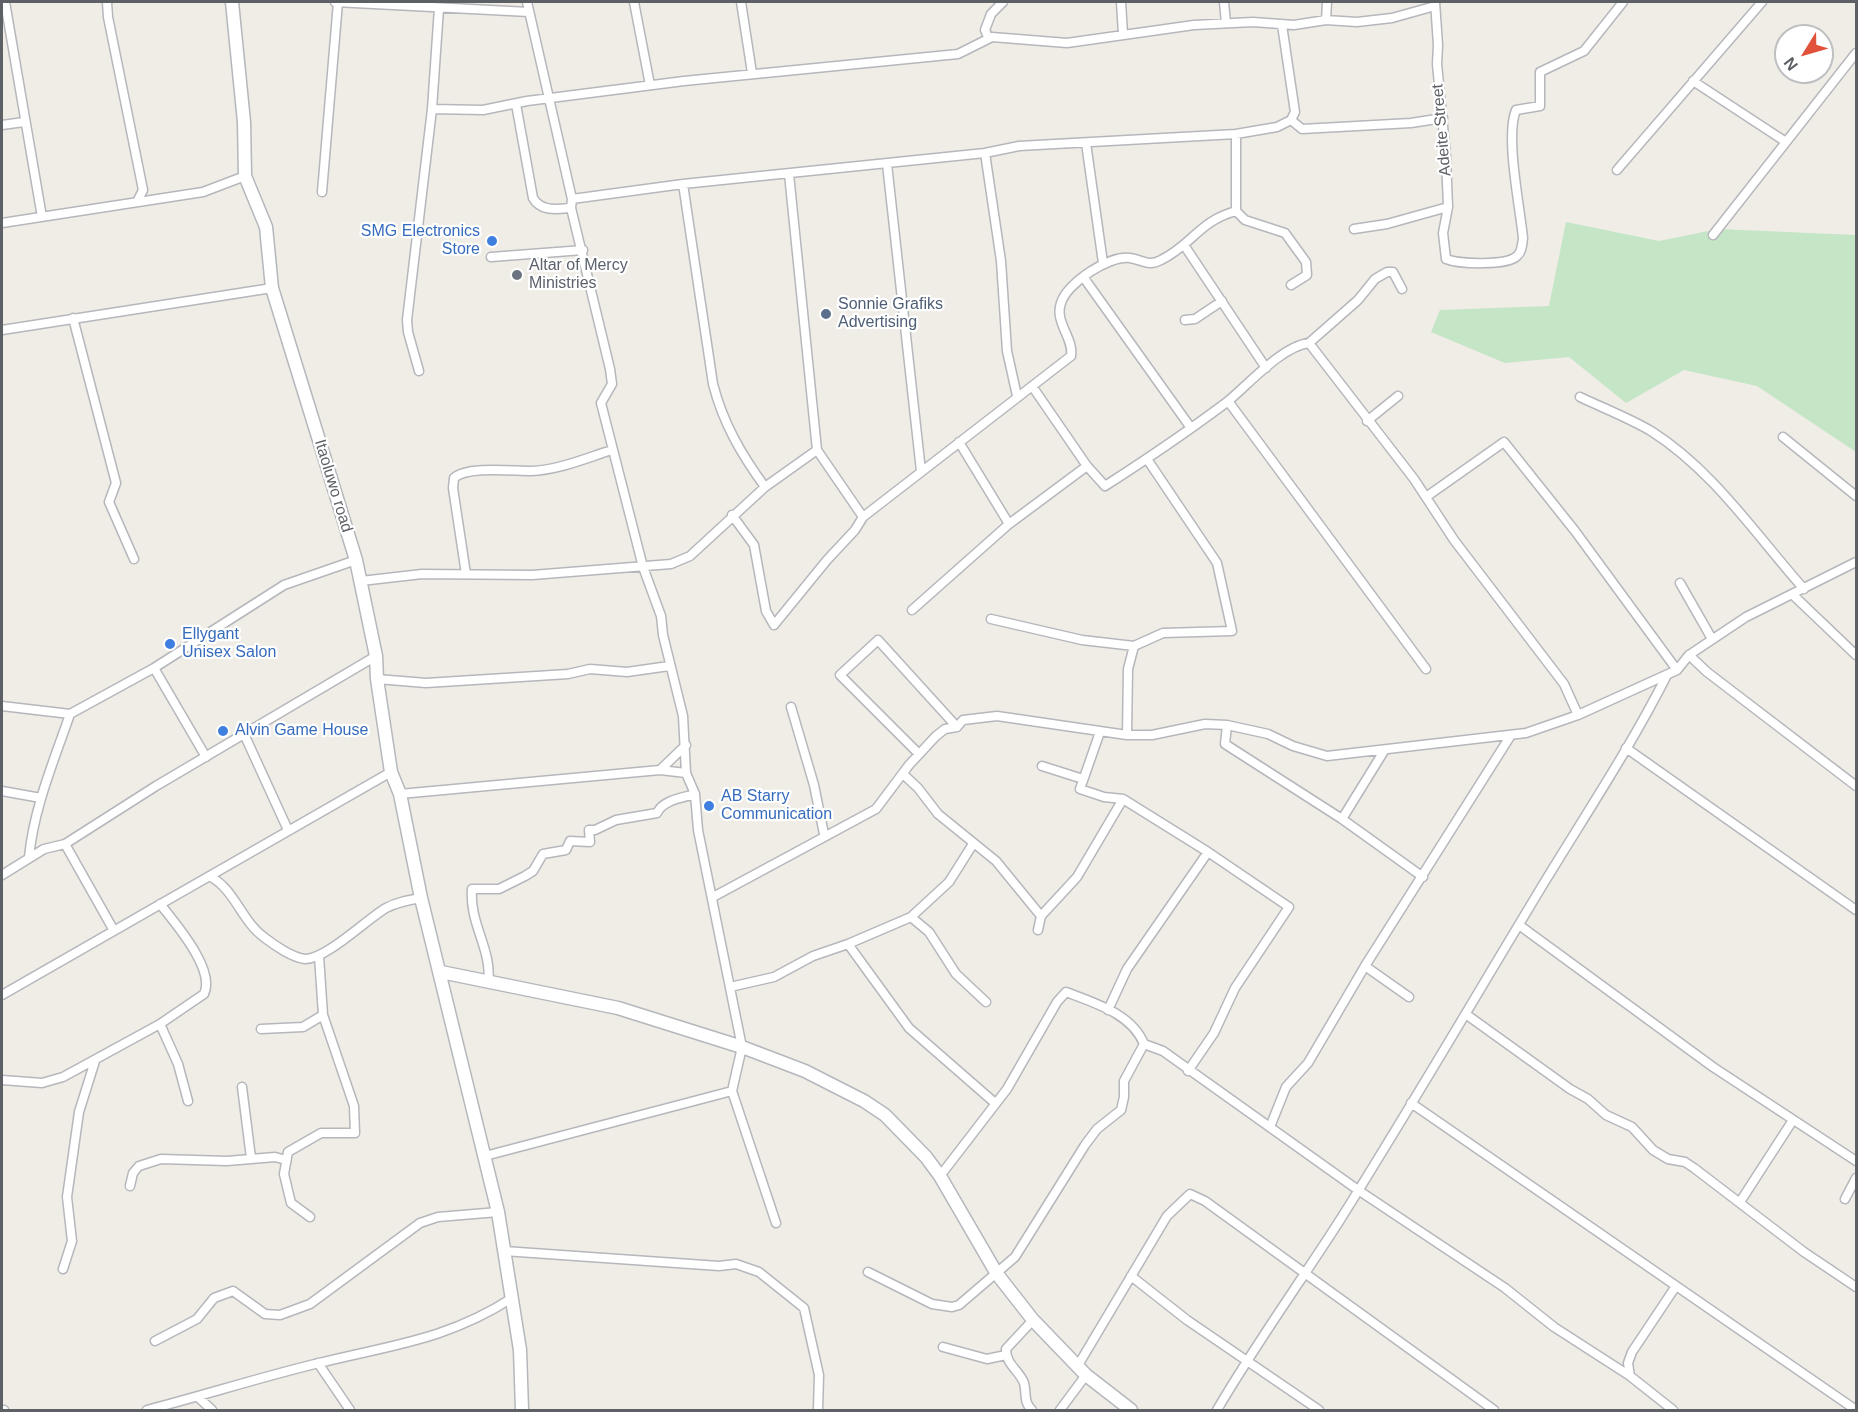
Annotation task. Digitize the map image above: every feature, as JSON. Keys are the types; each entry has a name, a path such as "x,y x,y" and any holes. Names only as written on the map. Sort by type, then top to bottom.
{"street":[{"path":"5,2 42,217"},
{"path":"108,2 108,17 143,190 138,200"},
{"name":"Itaoluwo road","path":"232,2 244,122 245,176 266,227 272,288 356,560 376,656 377,679 391,772 400,794 421,898 441,972 498,1212 520,1350 522,1410"},
{"path":"322,192 337,2 529,12"},
{"path":"527,2 612,380 602,403 612,450 643,567 661,616 669,666 682,716 686,745 686,773 695,794 698,830 742,1047 732,1091 776,1223"},
{"path":"634,2 650,85"},
{"path":"741,2 752,73"},
{"path":"988,37 985,30 987,23 1003,2"},
{"path":"1121,2 1123,34"},
{"path":"1224,2 1226,23"},
{"path":"1326,20 1327,2"},
{"name":"Adeite Street","path":"1435,4 1437,64 1443,117 1448,207 1443,233 1446,259 1506,262 1516,257 1521,250 1523,238 1512,120 1516,110 1540,106 1540,72 1584,51 1623,2"},
{"path":"1617,170 1762,2"},
{"path":"432,109 483,110 650,85 958,54 975,47 988,37 1067,44 1123,34 1226,23 1273,22 1282,25 1326,20 1351,22 1392,18 1435,4"},
{"path":"419,370 408,332 407,320 432,109 439,8"},
{"path":"516,104 533,198 539,206 546,208 683,184 985,153 1019,146 1236,135 1276,127 1291,120 1295,107 1282,25"},
{"path":"1713,235 1857,53"},
{"path":"1693,81 1786,142"},
{"path":"1291,120 1302,129 1411,123 1443,117"},
{"path":"2,125 24,122"},
{"path":"1236,135 1236,211 1245,220 1281,231 1298,250 1308,266 1307,275 1291,285"},
{"path":"1086,143 1103,263"},
{"path":"985,153 1001,261 1007,351 1017,396"},
{"path":"887,164 921,471"},
{"path":"789,174 817,450 863,518"},
{"path":"2,223 138,200 203,192 245,176"},
{"path":"683,184 713,384 720,412 742,456 765,487"},
{"path":"1354,229 1387,224 1448,207"},
{"path":"732,515 754,545 766,610 774,625 826,560 855,531 863,518 1071,356 1060,308 1071,287 1103,263 1130,258 1148,264 1155,263 1184,244 1207,222 1236,211"},
{"path":"1184,244 1266,368"},
{"path":"491,257 583,250"},
{"path":"1032,386 1087,466 1105,486 1228,401 1266,368 1296,347 1309,343 1358,300 1379,276 1393,272 1402,289"},
{"path":"1084,278 1191,428"},
{"path":"2,330 272,288"},
{"path":"1185,320 1195,319 1222,301"},
{"path":"73,318 116,483 109,502 134,559"},
{"path":"1309,343 1426,497 1459,546 1568,691 1578,715"},
{"path":"1367,421 1398,396"},
{"path":"1580,397 1650,431 1681,454 1741,514 1804,589"},
{"path":"1228,401 1426,669"},
{"path":"1783,437 1857,496"},
{"path":"959,442 1010,524"},
{"path":"1426,497 1504,442 1575,531 1677,670"},
{"path":"466,574 453,488 454,478 471,472 545,470 612,450"},
{"path":"360,581 422,574 532,575 671,564 690,556 765,487 817,450"},
{"path":"991,619 1082,640 1134,646 1163,633 1232,631 1217,563 1147,459"},
{"path":"912,610 1010,524 1087,466"},
{"path":"2,706 70,714 154,668 284,585 356,560"},
{"path":"713,897 795,854 824,834 876,809 919,754 945,729 957,728 963,720 984,716 1127,735 1152,735 1205,724 1227,724 1268,734 1293,746 1327,756 1511,735 1540,729 1578,715 1677,670 1689,655 1746,617 1857,562"},
{"path":"1680,583 1712,639"},
{"path":"1792,594 1857,655"},
{"path":"919,754 840,675 878,640 957,728"},
{"path":"1127,735 1128,669 1134,646"},
{"path":"1689,655 1707,672 1857,786"},
{"path":"2,875 44,849 65,844 376,656"},
{"path":"377,679 426,683 568,674 590,669 627,672 669,666"},
{"path":"154,668 206,757"},
{"path":"1216,1410 1246,1360 1358,1190 1467,1015 1519,925 1620,762 1667,675"},
{"path":"791,707 814,785 824,834"},
{"path":"29,857 31,832 70,714"},
{"path":"1227,724 1225,744 1342,819 1423,877"},
{"path":"1100,732 1080,789 1104,797 1123,799 1208,852 1289,907 1235,988 1214,1033 1188,1071"},
{"path":"244,734 288,830"},
{"path":"1270,1126 1286,1087 1308,1063 1365,966 1511,735"},
{"path":"660,770 686,745"},
{"path":"1626,748 1857,910"},
{"path":"1342,819 1384,751"},
{"path":"1042,766 1083,779"},
{"path":"400,794 660,770 686,773"},
{"path":"2,995 113,929 211,877 391,772"},
{"path":"903,774 918,788 938,814 996,861 1041,916"},
{"path":"2,791 41,798"},
{"path":"488,983 489,963 477,932 472,889 499,889 531,873 543,854 566,850 570,841 590,842 589,830 595,830 616,820 657,813 660,807 671,801 695,794"},
{"path":"1038,930 1041,916 1077,877 1123,799"},
{"path":"65,844 113,929"},
{"path":"730,987 774,977 813,956 911,917 948,882 973,844"},
{"path":"1108,1010 1127,969 1208,852"},
{"path":"211,877 222,883 250,926 264,938 305,959 319,956 387,908 401,901 421,898"},
{"path":"2,1080 42,1083 63,1077 160,1024 204,994 208,986 207,977 185,936 160,904"},
{"path":"911,917 929,932 956,974 986,1002"},
{"path":"1519,925 1698,1056 1857,1161"},
{"path":"848,944 909,1028 995,1103"},
{"path":"310,1216 291,1203 284,1174 288,1152 321,1133 355,1133 354,1106 323,1015 319,956"},
{"path":"1365,966 1409,997"},
{"path":"441,972 618,1008 742,1047 838,1086 878,1110 904,1134 940,1176 997,1274 1033,1320 1082,1371 1131,1410"},
{"path":"940,1176 1021,1067 1057,1002 1066,992 1108,1010 1134,1027 1144,1044 1163,1051 1358,1190 1505,1288 1570,1338 1630,1376 1673,1410"},
{"path":"261,1029 303,1027 323,1015"},
{"path":"1467,1015 1570,1089 1588,1099 1606,1115 1632,1127 1653,1150 1668,1159 1685,1162 1794,1245 1857,1287"},
{"path":"160,1024 178,1064 188,1101"},
{"path":"868,1272 921,1300 952,1307 959,1305 986,1279 997,1274 1014,1257 1085,1144 1097,1129 1121,1110 1124,1081 1144,1044"},
{"path":"63,1269 72,1241 68,1197 79,1112 95,1061"},
{"path":"242,1087 251,1158"},
{"path":"485,1156 732,1091"},
{"path":"1411,1103 1856,1410"},
{"path":"1740,1202 1793,1120"},
{"path":"130,1186 133,1173 139,1166 155,1160 227,1161 275,1157 286,1160"},
{"path":"1845,1199 1857,1178"},
{"path":"1060,1410 1131,1276 1167,1216 1190,1194 1205,1201 1494,1410"},
{"path":"155,1341 197,1319 214,1298 233,1292 265,1314 280,1315 310,1304 420,1223 438,1217 498,1212"},
{"path":"504,1251 718,1266 736,1264 759,1272 804,1308 819,1375 818,1410"},
{"path":"1131,1276 1187,1320 1319,1410"},
{"path":"1630,1376 1628,1363 1632,1352 1676,1286"},
{"path":"147,1410 200,1398 318,1363 435,1336 470,1323 512,1298"},
{"path":"1032,1410 1026,1403 1023,1382 1006,1355 1008,1344 1033,1320"},
{"path":"943,1347 987,1359 1006,1355"},
{"path":"318,1363 350,1410"},
{"path":"200,1398 212,1410"}],"green space":[{"path":"1566,222 1659,241 1718,229 1856,235 1856,452 1757,386 1684,370 1626,403 1569,357 1505,363 1431,332 1440,310 1549,306"}],"place":[{"name":"SMG Electronics Store","path":"492,241"},
{"name":"Altar of Mercy Ministries","path":"517,275"},
{"name":"Sonnie Grafiks Advertising","path":"826,314"},
{"name":"Ellygant Unisex Salon","path":"170,644"},
{"name":"Alvin Game House","path":"223,731"},
{"name":"AB Starry Communication","path":"709,806"}]}
